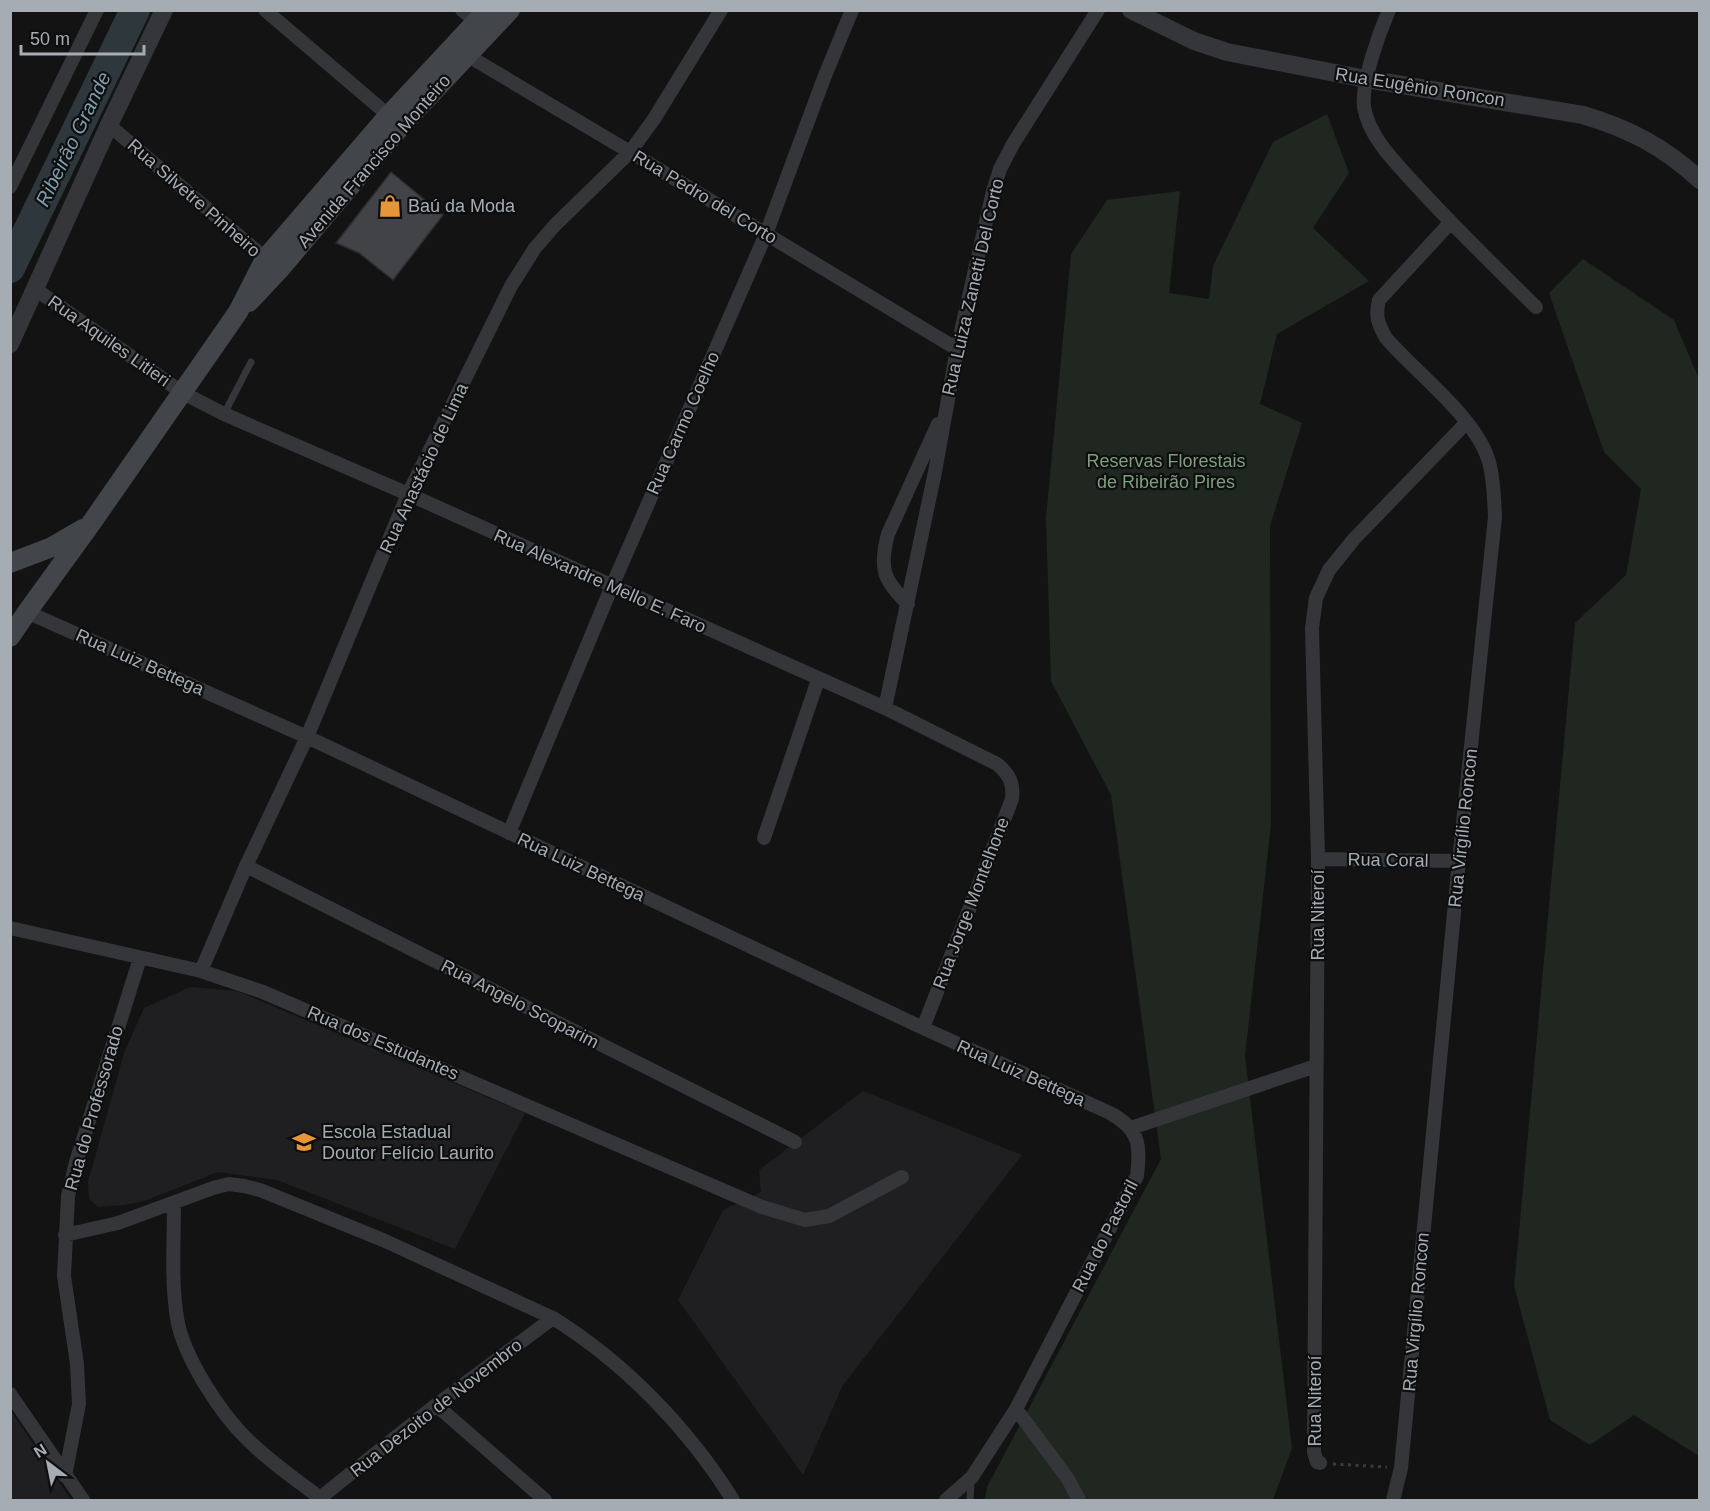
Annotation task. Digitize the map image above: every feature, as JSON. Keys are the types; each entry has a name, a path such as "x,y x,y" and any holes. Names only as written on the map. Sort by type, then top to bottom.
{"main road":[{"name":"Avenida Francisco Monteiro","path":"10,638 19,608 90,525 272,264 394,121 460,51 479,19 510,10"},
{"path":"10,563 52,547 90,525"}],"street":[{"path":"10,187 96,10"},
{"path":"10,344 164,10"},
{"path":"266,10 394,121"},
{"name":"Rua Anastácio de Lima","path":"201,971 246,866 307,737 408,494 522,266 555,225 630,152 654,119 721,10"},
{"name":"Rua Carmo Coelho","path":"509,833 612,586 766,234 831,59 852,10"},
{"name":"Rua Luiza Zanetti Del Corto","path":"885,708 935,472 957,349 986,216 1000,169 1013,144 1098,10"},
{"name":"Rua Eugênio Roncon","path":"1131,10 1159,16 1194,41 1227,52 1366,79 1583,115 1617,125 1642,137 1700,180"},
{"path":"1389,10 1366,79 1365,110 1375,133 1386,151 1449,223 1536,307"},
{"name":"Rua Pedro del Corto","path":"460,51 957,349"},
{"name":"Rua Silvetre Pinheiro","path":"110,125 272,264"},
{"name":"Rua Virgílio Roncon","path":"1393,1500 1401,1468 1459,861 1495,517 1494,483 1482,442 1467,422 1390,343 1378,325 1376,312 1379,300 1449,223"},
{"name":"Rua Aquiles Litieri","path":"35,289 183,393"},
{"name":"Rua Alexandre Mello E. Faro","path":"183,393 224,414 885,708 984,756 997,764 1010,778"},
{"name":"Rua Luiza Zanetti Del Corto","path":"908,604 892,590 886,579 882,563 884,550 893,523 926,448 945,412"},
{"name":"Rua Niteroí","path":"1320,1463 1317,1462 1314,1452 1318,859 1311,660 1316,598 1329,570 1353,539 1467,422"},
{"name":"Rua Luiz Bettega","path":"19,608 307,737 923,1028 1110,1113 1131,1128"},
{"path":"764,838 818,680"},
{"name":"Rua Jorge Montelhone","path":"923,1028 1012,799 1013,788 1010,778"},
{"name":"Rua Coral","path":"1318,859 1459,861"},
{"name":"Rua Angelo Scoparim","path":"246,866 795,1142"},
{"name":"Rua dos Estudantes","path":"10,928 201,971 263,992 744,1197 762,1207 805,1220 830,1215 902,1177"},
{"name":"Rua do Professorado","path":"65,1476 79,1404 77,1364 64,1276 68,1196 76,1162 140,957"},
{"path":"1131,1128 1316,1066"},
{"name":"Rua do Pastoril","path":"946,1500 972,1477 1016,1409 1137,1176 1139,1159 1137,1142 1131,1128"},
{"path":"65,1235 118,1222 229,1184 260,1190 383,1240 553,1318 600,1350 634,1381 680,1429 704,1458 733,1500"},
{"path":"174,1203 174,1284 178,1319 185,1347 219,1405 247,1440 322,1499"},
{"name":"Rua Dezoito de Novembro","path":"322,1499 436,1405 553,1318"},
{"path":"10,1394 83,1500"},
{"path":"436,1405 545,1500"},
{"path":"1016,1409 1068,1479 1079,1500"}],"lane":[{"path":"224,414 251,362"},
{"name":"Rua do Pastoril","path":"970,1500 972,1477"}],"path":[{"path":"1320,1463 1401,1468"}],"shaded area":[{"name":"Escola Estadual Doutor Felício Laurito","path":"190,987 237,991 525,1113 455,1249 277,1180 218,1172 144,1201 125,1205 98,1207 89,1199 88,1182 124,1053 144,1008"},
{"path":"863,1091 1022,1155 843,1385 803,1475 678,1300 723,1210 761,1192 759,1170"},
{"path":"11,1411 71,1500 11,1500"}],"green space":[{"name":"Reservas Florestais de Ribeirão Pires","path":"1327,114 1349,173 1313,228 1369,281 1277,334 1260,404 1302,423 1270,526 1271,824 1245,1056 1292,1448 1273,1500 985,1500 987,1487 1161,1159 1111,795 1051,681 1046,518 1071,254 1107,200 1180,191 1169,293 1209,299 1213,266 1273,142"},
{"path":"1583,259 1674,320 1699,379 1699,1456 1634,1415 1590,1445 1550,1420 1514,1286 1575,623 1626,575 1641,489 1604,452 1549,293"}],"building":[{"path":"391,172 443,215 393,280 359,253 336,243"}],"waterway":[{"name":"Ribeirão Grande","path":"10,268 135,10"}],"place":[{"name":"Baú da Moda","path":"390,206"},
{"name":"Escola Estadual Doutor Felício Laurito","path":"304,1142"}]}
